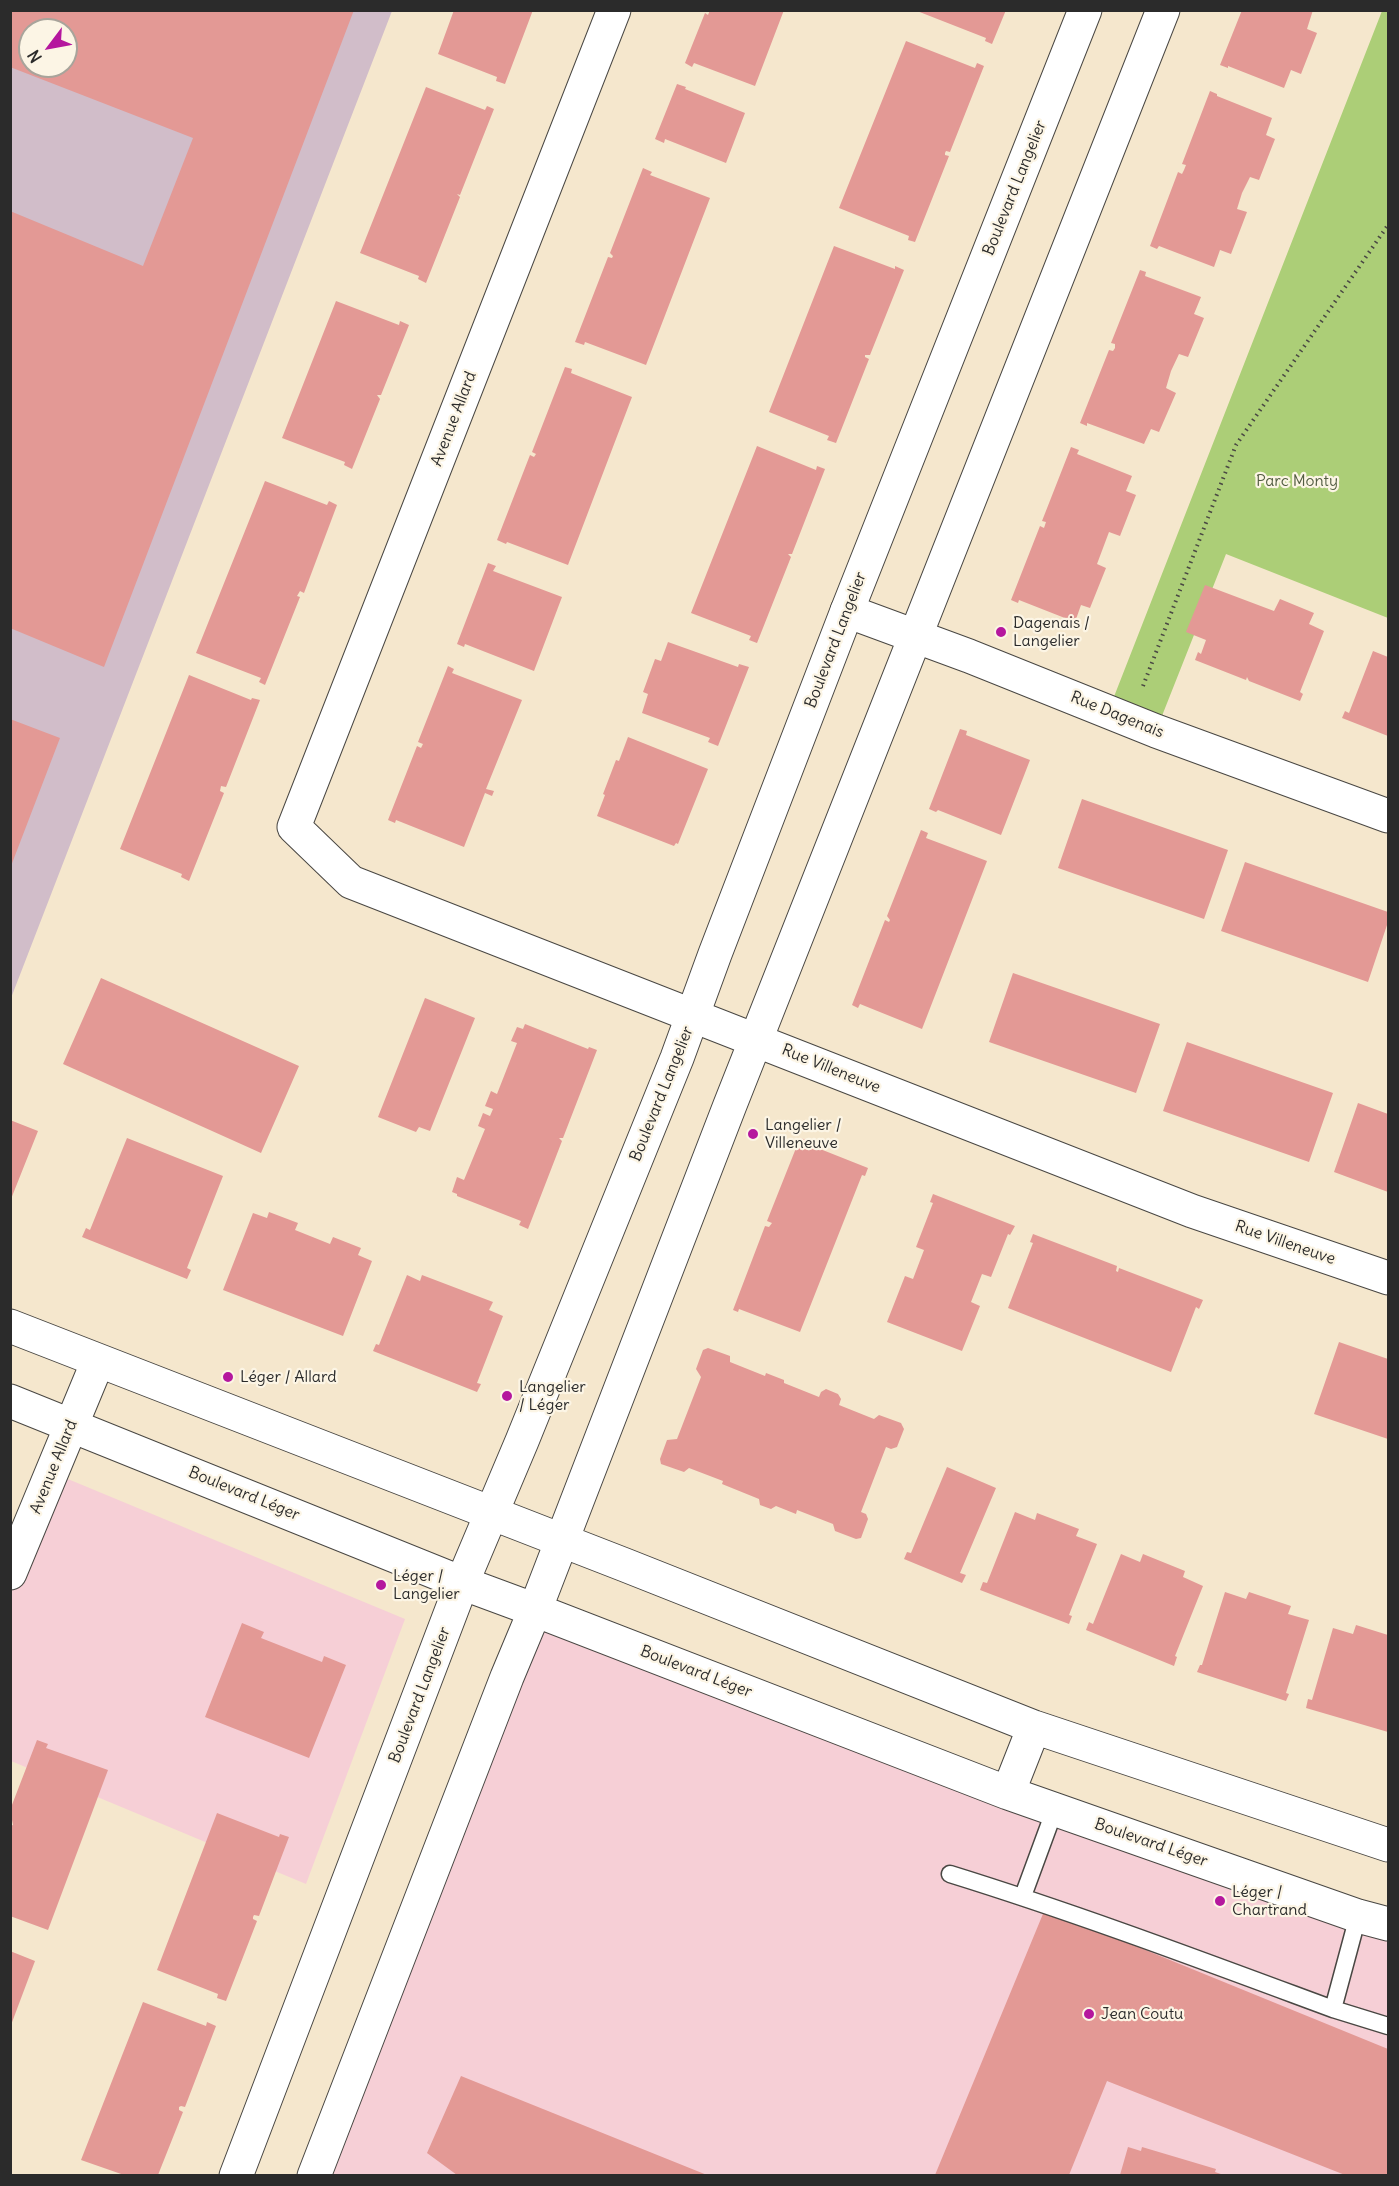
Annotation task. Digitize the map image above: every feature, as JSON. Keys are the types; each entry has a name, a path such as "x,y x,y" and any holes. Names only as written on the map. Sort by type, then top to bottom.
{"main road":[{"name":"Avenue Allard","path":"294,827 614,10"},
{"name":"Boulevard Langelier","path":"236,2175 462,1583 693,1016 847,611 1085,10"},
{"path":"315,2175 757,1039 1163,10"},
{"name":"Rue Dagenais","path":"847,611 969,656 1130,720 1389,816"},
{"name":"Rue Villeneuve","path":"294,827 351,882 1192,1211 1389,1278"},
{"path":"10,1326 1034,1727 1389,1845"},
{"name":"Avenue Allard","path":"10,1573 98,1361"},
{"name":"Boulevard Léger","path":"10,1401 462,1583 1008,1793 1373,1920"},
{"path":"1008,1793 1034,1727"}],"lane":[{"path":"1023,1896 1055,1809"},
{"path":"950,1874 1119,1929 1333,2009 1389,2026"},
{"path":"1333,2009 1373,1920"}],"path":[{"path":"1130,720 1236,445 1389,225"}],"shaded area":[{"path":"11,11 392,11 11,998"},
{"path":"51,1472 405,1619 306,1884 11,1761 10,1573"},
{"path":"535,1610 1388,1924 1388,2175 1210,2175 1137,2150 1128,2176 314,2176"}],"green space":[{"name":"Parc Monty","path":"1382,11 1388,11 1388,618 1226,554 1156,731 1108,712"}],"building":[{"path":"10,10 354,10 104,667 10,628 10,211 143,266 193,138 38,78 78,78 78,18 18,18 18,70 10,67"},
{"path":"454,10 533,10 505,84 496,81 497,77 438,54"},
{"path":"710,10 784,10 755,86 694,63 692,67 685,63 705,13 708,15"},
{"path":"1006,10 992,44 985,41 986,38 917,11"},
{"path":"1242,10 1313,10 1307,29 1317,33 1301,74 1291,70 1284,88 1220,65"},
{"path":"906,41 975,68 977,63 984,66 950,152 945,153 949,156 915,242 908,240 909,236 839,208"},
{"path":"677,84 745,113 726,163 665,139 664,143 655,139"},
{"path":"426,87 485,110 487,106 494,109 460,195 457,194 460,197 426,283 418,279 419,276 360,253"},
{"path":"1210,91 1272,118 1266,135 1275,139 1259,180 1250,177 1242,193 1237,209 1247,212 1231,254 1220,250 1214,267 1159,246 1157,249 1150,246 1178,172 1182,174 1186,165 1182,164"},
{"path":"643,168 652,172 650,175 710,198 646,365 585,342 584,345 575,342 608,257 613,256 610,253"},
{"path":"834,246 895,269 895,266 904,270 870,355 865,355 869,359 836,443 827,440 829,436 769,412"},
{"path":"1140,270 1146,272 1145,276 1201,297 1194,314 1204,318 1188,357 1179,354 1171,371 1166,388 1176,393 1159,432 1151,429 1144,444 1087,423 1087,426 1080,423 1109,350 1113,351 1115,348 1115,344 1111,343"},
{"path":"336,301 399,325 400,321 409,325 381,395 377,395 380,399 352,469 344,465 345,462 282,438"},
{"path":"565,367 572,369 571,373 632,397 568,565 497,540 530,455 534,457 536,454 532,452"},
{"path":"757,446 816,470 817,466 825,469 792,554 788,554 791,557 757,643 749,640 751,636 691,613"},
{"path":"1071,447 1079,450 1077,454 1132,476 1126,491 1136,495 1120,536 1109,532 1097,564 1106,568 1090,608 1081,605 1075,622 1019,600 1018,603 1011,600 1040,526 1044,528 1046,522 1042,521"},
{"path":"265,481 327,505 329,501 337,505 304,593 300,591 297,596 300,597 265,685 259,682 261,678 196,653"},
{"path":"488,563 496,566 493,571 562,597 534,671 465,644 464,647 457,644"},
{"path":"1205,585 1274,611 1280,599 1314,613 1309,624 1324,631 1300,692 1303,694 1300,701 1249,681 1247,677 1246,680 1195,660 1198,652 1201,654 1206,640 1186,632"},
{"path":"668,642 738,667 739,664 749,667 718,746 708,742 710,738 642,713 648,694 643,692 655,659 661,661"},
{"path":"1373,651 1388,657 1388,736 1342,718 1345,711 1349,713"},
{"path":"448,666 454,669 452,673 522,700 486,789 494,791 492,796 485,793 464,847 396,820 395,823 388,820 417,746 421,748 423,744 418,742"},
{"path":"189,675 251,700 252,698 260,700 226,787 221,786 220,791 224,793 189,881 181,877 182,874 120,849"},
{"path":"10,719 60,738 11,866 10,866"},
{"path":"960,729 967,731 966,735 1030,760 1001,835 938,810 936,812 929,809"},
{"path":"628,737 708,769 678,844 674,846 597,816 616,760 619,761"},
{"path":"1082,799 1228,850 1204,919 1058,868"},
{"path":"921,830 928,833 926,838 987,861 922,1029 860,1004 858,1008 852,1005 885,920 889,922 890,920 887,916"},
{"path":"1245,862 1388,912 1388,922 1368,982 1221,931"},
{"path":"1013,973 1160,1024 1136,1093 989,1042"},
{"path":"101,978 299,1066 261,1153 63,1064"},
{"path":"425,998 475,1018 430,1131 419,1127 416,1132 378,1117"},
{"path":"525,1024 588,1049 589,1047 597,1050 563,1138 559,1138 562,1141 528,1229 519,1225 521,1221 452,1192 457,1177 464,1180 485,1129 478,1126 483,1113 490,1116 493,1109 485,1106 491,1091 497,1094 517,1043 511,1041 517,1027 523,1029"},
{"path":"1187,1042 1333,1093 1309,1162 1163,1111"},
{"path":"1358,1103 1388,1114 1388,1192 1334,1172"},
{"path":"10,1120 38,1131 11,1199 10,1199"},
{"path":"127,1138 223,1176 187,1268 191,1270 187,1279 82,1237 86,1228 90,1230"},
{"path":"800,1138 806,1140 805,1143 868,1168 865,1176 862,1175 800,1332 739,1309 738,1312 733,1310 765,1226 769,1227 772,1223 767,1221"},
{"path":"933,1194 1015,1226 1010,1235 1008,1234 991,1277 982,1274 971,1302 980,1306 962,1351 887,1322 905,1276 913,1279 924,1250 916,1247 933,1203 930,1202"},
{"path":"269,1212 298,1223 295,1230 330,1244 333,1237 361,1248 358,1255 372,1261 343,1336 223,1290 253,1213 267,1218"},
{"path":"1033,1234 1117,1266 1116,1271 1118,1272 1119,1268 1203,1300 1199,1309 1196,1307 1171,1372 1008,1308 1033,1243 1030,1242"},
{"path":"407,1275 420,1281 422,1275 493,1302 489,1310 503,1316 477,1383 481,1384 477,1392 373,1351 376,1344 379,1345"},
{"path":"1339,1342 1388,1359 1388,1439 1314,1414"},
{"path":"708,1348 730,1356 730,1362 765,1376 766,1373 784,1380 784,1383 819,1397 826,1389 838,1394 841,1399 839,1405 874,1419 879,1415 901,1423 904,1429 897,1447 891,1449 886,1447 861,1512 866,1514 868,1519 861,1538 856,1539 835,1531 833,1524 797,1510 796,1514 776,1506 771,1509 760,1505 759,1499 722,1484 723,1481 689,1468 684,1472 661,1464 660,1459 667,1440 677,1439 701,1377 696,1369 703,1350"},
{"path":"947,1467 996,1488 960,1573 966,1575 962,1583 904,1559 907,1552 911,1553"},
{"path":"1015,1512 1035,1520 1037,1513 1079,1529 1076,1536 1097,1544 1069,1615 1072,1616 1069,1624 980,1590 983,1582 987,1583"},
{"path":"1121,1554 1140,1562 1143,1554 1185,1571 1183,1577 1203,1586 1175,1656 1177,1657 1174,1666 1086,1630 1089,1622 1093,1624"},
{"path":"1225,1592 1246,1599 1249,1592 1291,1606 1288,1614 1309,1620 1286,1693 1289,1694 1286,1701 1197,1672 1202,1665"},
{"path":"242,1623 264,1632 261,1638 322,1662 324,1656 346,1665 309,1758 205,1717"},
{"path":"1356,1625 1388,1635 1388,1732 1306,1708 1308,1699 1312,1700 1333,1628 1353,1634"},
{"path":"37,1740 48,1744 46,1748 108,1770 48,1930 10,1916 10,1826 13,1825 10,1810"},
{"path":"217,1813 279,1837 280,1834 289,1837 259,1916 254,1915 253,1917 257,1921 226,2001 217,1998 218,1994 157,1970"},
{"path":"1045,1909 1388,2049 1388,2175 1345,2175 1107,2081 1069,2175 935,2175"},
{"path":"10,1951 35,1961 11,2025 10,2025"},
{"path":"143,2002 206,2026 207,2022 216,2026 185,2107 179,2107 179,2110 183,2112 158,2175 124,2175 81,2160"},
{"path":"461,2076 707,2175 457,2175 427,2153"},
{"path":"1128,2147 1141,2151 1142,2147 1216,2169 1215,2172 1224,2175 1120,2175"}],"place":[{"name":"Dagenais / Langelier","path":"1001,632"},
{"name":"Langelier / Villeneuve","path":"753,1134"},
{"name":"Léger / Allard","path":"228,1377"},
{"name":"Langelier / Léger","path":"507,1396"},
{"name":"Léger / Langelier","path":"381,1585"},
{"name":"Léger / Chartrand","path":"1220,1901"},
{"name":"Jean Coutu","path":"1089,2014"}]}
